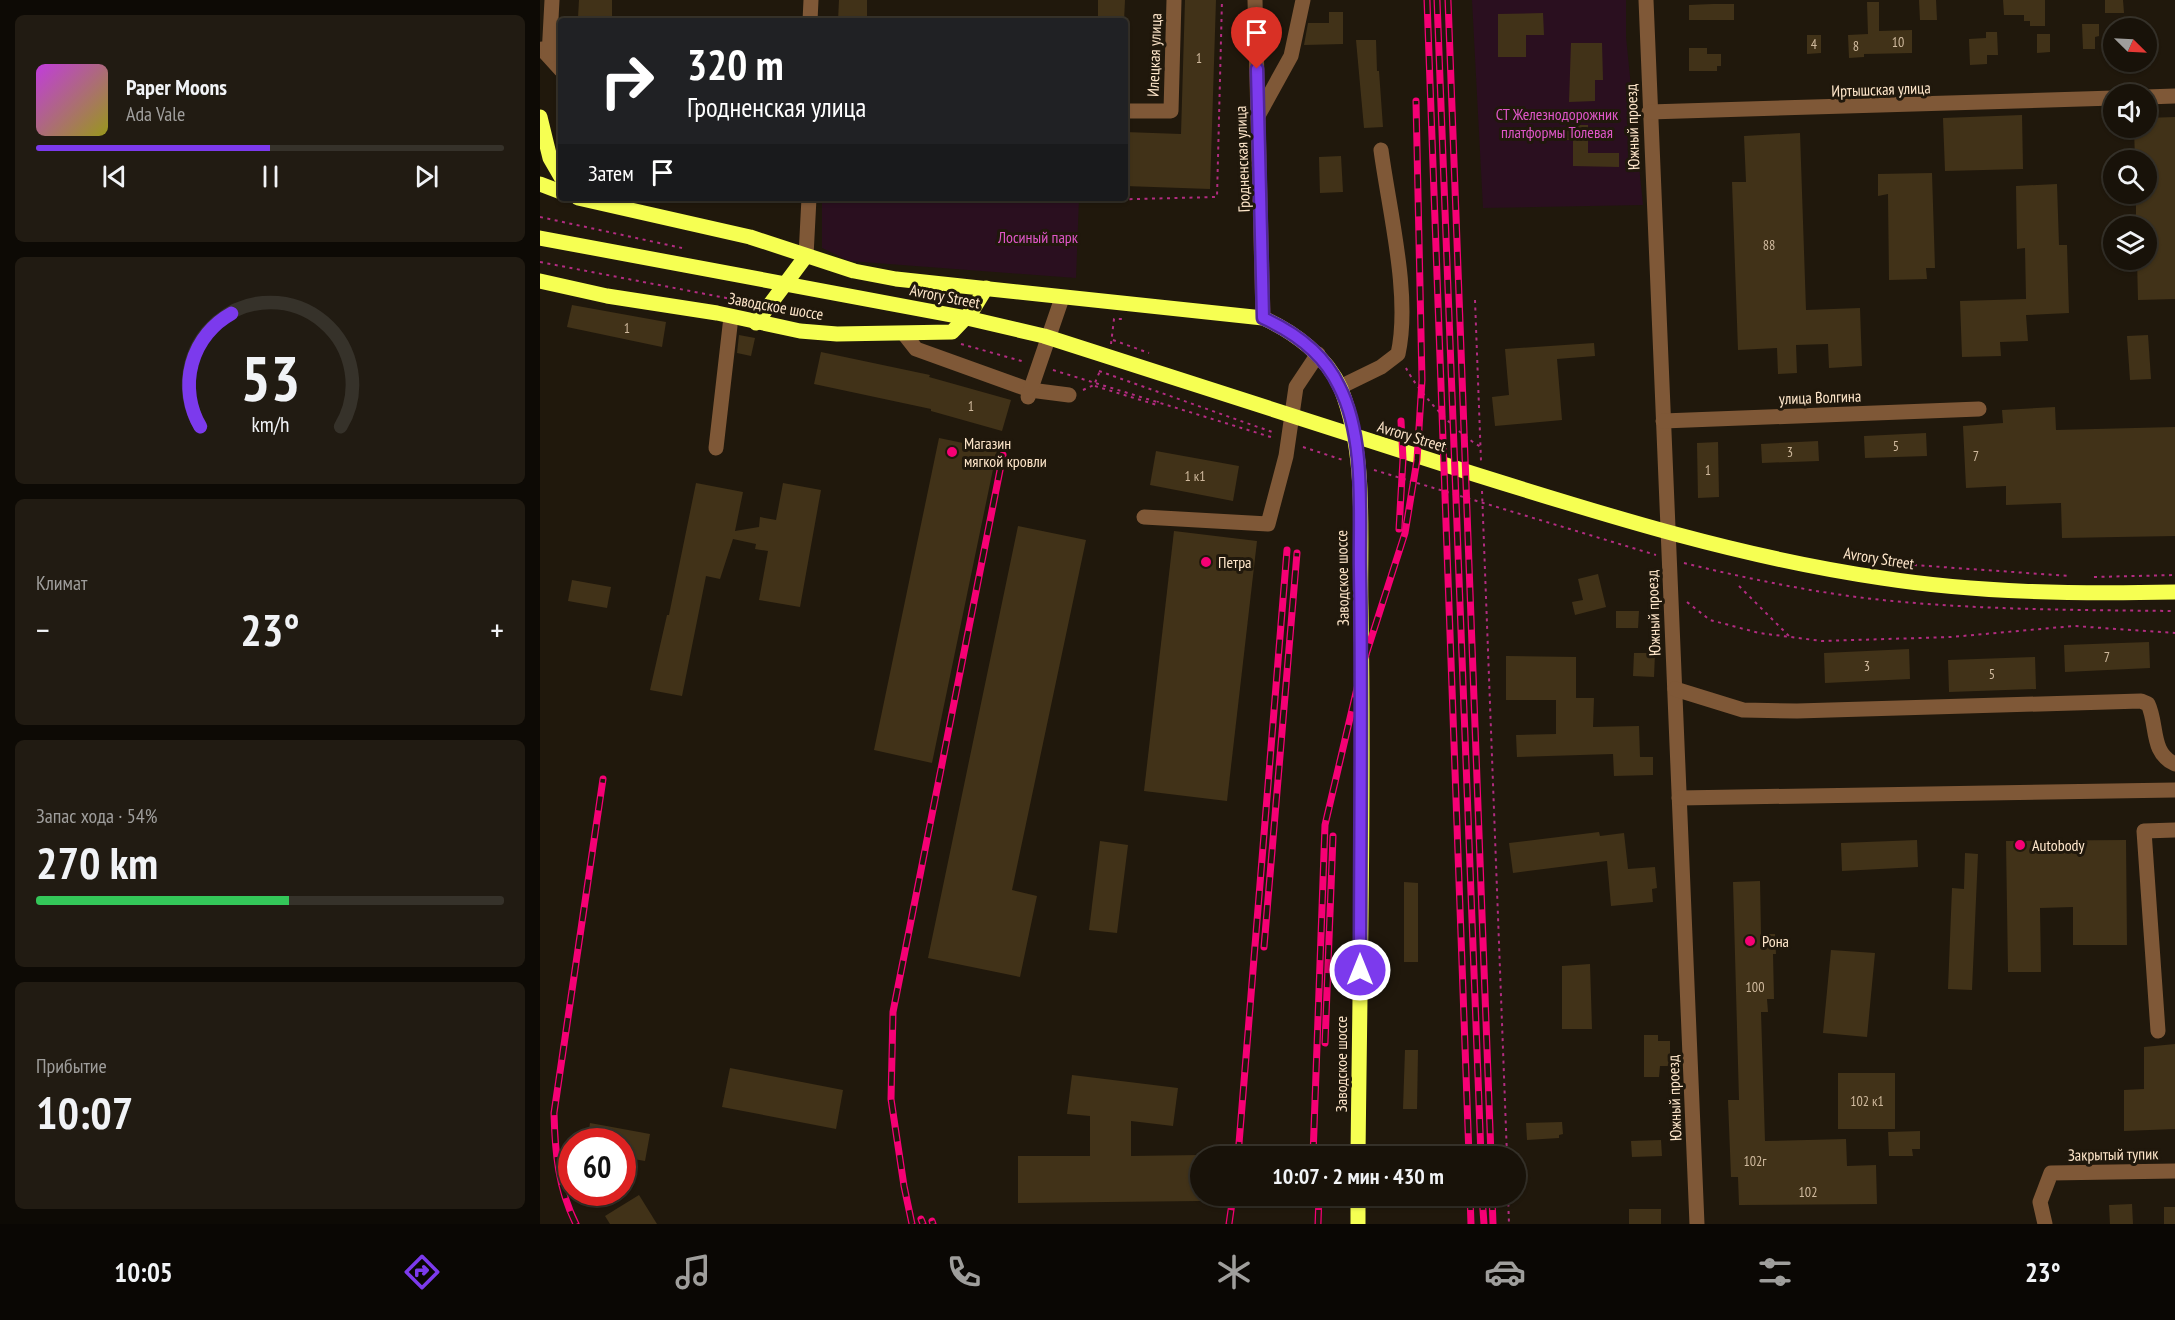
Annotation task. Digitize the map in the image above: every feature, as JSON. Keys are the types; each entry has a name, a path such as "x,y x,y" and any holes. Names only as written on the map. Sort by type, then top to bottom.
{"main road":[{"path":"540,117 550,158 558,172"},
{"path":"540,184 558,191"},
{"name":"Заводское шоссе","path":"600,201 623,204 750,237 854,271 896,279 1263,318 1278,325 1318,354 1340,387 1348,409 1358,471 1362,667 1358,1146"},
{"name":"Avrory Street","path":"540,238 967,318 1044,336 1621,520 1762,555 1882,578 1989,590 2087,594 2175,592"},
{"path":"756,323 806,255"},
{"name":"Заводское шоссе","path":"540,281 607,296 756,323 837,334 905,335 952,332 972,311 986,288"},
{"path":"1358,1206 1358,1224"}],"street":[{"path":"552,0 544,51 558,67"},
{"path":"810,18 811,0"},
{"name":"Илецкая улица","path":"1128,111 1171,111 1173,0"},
{"name":"Гродненская улица","path":"1255,0 1263,318"},
{"path":"1259,115 1291,56 1303,0"},
{"name":"Южный проезд","path":"1646,0 1697,1224"},
{"path":"2157,97 2175,96"},
{"name":"Иртышская улица","path":"1650,112 2103,98"},
{"path":"1340,387 1381,367 1398,354 1403,333 1400,286 1381,150"},
{"path":"806,255 809,201"},
{"path":"1029,395 1062,298"},
{"path":"716,448 731,317"},
{"path":"905,335 916,349 1029,395 1069,395"},
{"path":"1144,518 1268,524 1288,441 1296,387 1318,354"},
{"name":"улица Волгина","path":"1663,422 1978,409"},
{"path":"1675,689 1743,710 1797,711 2140,701 2148,704 2153,715 2158,752 2166,760 2175,764"},
{"path":"1679,798 2175,790"},
{"path":"2158,1031 2144,831 2175,830"},
{"name":"Закрытый тупик","path":"2045,1224 2040,1202 2051,1173 2175,1171"}],"path":[{"path":"1128,199 1217,197 1222,0"},
{"path":"540,262 763,305"},
{"path":"1475,300 1482,471"},
{"path":"774,308 833,319"},
{"path":"950,342 1028,363"},
{"path":"1398,354 1421,393 1465,439 1481,447"},
{"path":"1051,369 1288,441"},
{"path":"1100,371 1343,460"},
{"path":"1094,386 1156,405 1158,401"},
{"path":"1366,467 1658,556"},
{"path":"1482,483 1507,1146"},
{"path":"1680,562 1761,580"},
{"path":"1889,563 2078,577"},
{"path":"2089,577 2175,574"},
{"path":"1739,586 1791,637"},
{"path":"1670,589 1710,621 1759,633 1822,641 1951,638 2074,626 2175,633"},
{"path":"1508,1206 1509,1224"}],"green space":[{"name":"СТ Железнодорожник платформы Толевая","path":"1472,0 1626,0 1626,37 1643,205 1483,208"},
{"name":"Лосиный парк","path":"822,201 1079,201 1076,278 849,261 822,248"}],"building":[{"path":"579,0 612,0 612,18 578,18"},
{"path":"839,0 867,0 867,18 838,18"},
{"path":"1098,0 1125,0 1124,18 1098,18"},
{"path":"1185,0 1216,0 1210,189 1128,186 1128,132 1181,134"},
{"path":"1919,0 1936,0 1937,20 1920,20"},
{"path":"2003,0 2045,0 2045,26 2030,26 2030,21 2024,21 2024,15 2004,15"},
{"path":"2105,0 2123,0 2124,13 2105,13"},
{"path":"1867,2 1879,2 1879,31 1912,30 1912,53 1864,54 1864,57 1849,58 1848,35 1868,34"},
{"path":"1734,4 1734,20 1689,20 1689,5"},
{"path":"1329,12 1343,12 1343,44 1304,45 1308,23 1329,23"},
{"path":"1543,13 1544,35 1526,35 1526,57 1498,57 1498,14"},
{"path":"2082,24 2099,24 2099,36 2095,37 2095,49 2083,49"},
{"path":"1986,32 1997,32 1998,55 1987,55 1987,64 1970,65 1969,39 1986,38"},
{"path":"2037,34 2050,34 2050,52 2037,53"},
{"path":"1807,35 1821,35 1821,53 1807,54"},
{"path":"1356,40 1376,40 1383,127 1364,128"},
{"path":"1571,43 1602,43 1603,80 1595,80 1595,101 1569,102"},
{"path":"1689,48 1707,48 1707,54 1721,54 1721,66 1717,66 1717,71 1689,71"},
{"path":"2022,115 2023,169 1945,171 1943,118"},
{"path":"2175,117 2175,299 2138,300 2137,270 2157,270 2157,216 2136,216 2136,204 2157,204 2157,150 2135,150 2134,138 2157,138 2157,118"},
{"path":"1567,125 1588,125 1588,153 1619,153 1619,167 1573,166 1573,140 1567,140"},
{"path":"1800,133 1806,310 1860,308 1862,366 1829,368 1828,344 1796,345 1797,373 1778,374 1777,348 1738,350 1732,182 1746,182 1744,136"},
{"path":"1341,156 1343,192 1320,193 1319,157"},
{"path":"1932,173 1935,268 1926,268 1927,279 1889,280 1888,194 1878,196 1878,174"},
{"path":"2057,184 2059,245 2067,245 2069,313 2026,315 2028,341 2000,342 2001,356 1962,357 1960,301 2026,299 2025,248 2017,249 2016,186"},
{"path":"572,305 666,322 662,347 567,327"},
{"path":"739,335 755,338 751,356 737,353"},
{"path":"2148,335 2151,379 2130,380 2127,336"},
{"path":"1594,343 1595,356 1557,359 1562,420 1495,426 1492,397 1509,395 1505,349"},
{"path":"821,352 930,375 929,377 1011,400 1002,431 931,411 931,409 814,384"},
{"path":"2055,407 2056,430 2175,427 2175,536 2062,538 2061,503 2006,505 2006,486 1966,488 1963,426 2003,423 2002,410"},
{"path":"1926,433 1927,456 1865,458 1864,436"},
{"path":"939,438 997,450 932,763 874,750"},
{"path":"1818,441 1819,461 1762,463 1761,444"},
{"path":"1718,442 1719,497 1698,498 1697,443"},
{"path":"1156,451 1239,466 1233,501 1150,485"},
{"path":"696,483 743,492 735,531 759,527 760,517 776,520 783,483 821,490 800,607 759,600 768,551 755,549 756,544 733,539 720,579 706,576 682,696 650,690 667,615 669,615"},
{"path":"1018,526 1086,540 1012,890 1037,896 1020,977 928,958"},
{"path":"1174,531 1257,541 1227,801 1144,791"},
{"path":"1598,574 1606,607 1575,615 1572,602 1583,600 1578,579"},
{"path":"572,580 611,587 607,608 568,601"},
{"path":"1616,611 1639,611 1638,628 1616,628"},
{"path":"2149,642 2150,668 2065,672 2064,645"},
{"path":"1909,649 1910,679 1825,683 1824,653"},
{"path":"1634,653 1655,653 1654,677 1633,676"},
{"path":"1506,656 1576,657 1576,698 1594,698 1593,727 1639,726 1640,757 1653,757 1653,775 1614,776 1613,754 1517,757 1516,735 1556,734 1556,700 1506,700"},
{"path":"2035,657 2036,689 1949,692 1948,660"},
{"path":"1599,832 1600,836 1624,833 1628,869 1655,867 1657,888 1652,889 1653,902 1611,906 1607,861 1513,873 1509,843"},
{"path":"1917,840 1918,867 1842,871 1841,843"},
{"path":"2126,840 2127,945 2073,945 2073,907 2040,908 2041,972 2008,972 2006,841"},
{"path":"1100,841 1128,845 1117,933 1089,930"},
{"path":"1965,853 1978,854 1972,990 1948,989 1952,888 1964,889"},
{"path":"1760,881 1761,934 1775,934 1776,954 1773,954 1774,999 1767,999 1768,1012 1761,1012 1765,1141 1846,1139 1847,1166 1876,1165 1877,1204 1739,1205 1738,1177 1731,1177 1728,1100 1739,1100 1733,882"},
{"path":"1404,882 1418,883 1418,962 1404,962"},
{"path":"1831,950 1875,953 1867,1037 1823,1033"},
{"path":"1590,964 1592,1029 1562,1029 1562,966"},
{"path":"1644,1035 1658,1035 1658,1041 1670,1041 1670,1066 1660,1066 1659,1077 1644,1077"},
{"path":"2175,1044 2175,1129 2124,1131 2124,1090 2144,1089 2144,1047"},
{"path":"1405,1050 1418,1050 1417,1109 1403,1109"},
{"path":"730,1068 843,1090 836,1129 722,1107"},
{"path":"1838,1073 1895,1073 1895,1129 1838,1129"},
{"path":"1072,1075 1178,1088 1173,1126 1131,1121 1131,1156 1190,1155 1190,1201 1018,1203 1018,1156 1090,1156 1090,1116 1067,1114"},
{"path":"1562,1122 1563,1134 1559,1135 1559,1138 1527,1140 1526,1123"},
{"path":"590,1123 617,1128 589,1128"},
{"path":"636,1131 650,1134 645,1161 636,1159"},
{"path":"1920,1131 1920,1149 1912,1149 1913,1156 1889,1156 1888,1132"},
{"path":"1661,1140 1662,1156 1632,1157 1631,1141"},
{"path":"639,1195 657,1224 610,1224 605,1216 621,1206 636,1206 636,1197"},
{"path":"2132,1204 2133,1224 2110,1224 2109,1205"},
{"path":"2164,1207 2175,1207 2175,1224 2164,1224"},
{"path":"1629,1209 1661,1209 1661,1224 1629,1224"}],"railway":[{"path":"1427,0 1469,1146"},
{"path":"1437,0 1481,1146"},
{"path":"1448,0 1491,1146"},
{"path":"1313,1146 1325,825 1362,667 1405,533 1417,460 1422,380 1416,101"},
{"path":"1399,529 1403,459 1401,421"},
{"path":"912,1224 891,1099 893,1012 1003,455"},
{"path":"1239,1146 1287,550"},
{"path":"1264,947 1297,553"},
{"path":"576,1224 561,1183 555,1142 554,1113 603,779"},
{"path":"1325,1043 1333,836"},
{"path":"1229,1224 1232,1206"},
{"path":"1318,1224 1319,1206"},
{"path":"1470,1206 1471,1224"},
{"path":"1483,1206 1484,1224"},
{"path":"1492,1206 1493,1224"},
{"path":"921,1219 923,1224"}],"place":[{"name":"Магазин мягкой кровли","path":"952,452"},
{"name":"Петра","path":"1206,562"},
{"name":"Autobody","path":"2020,845"},
{"name":"Рона","path":"1750,941"}],"route":[{"path":"1257,69 1263,318 1278,325 1318,354 1331,372 1340,387 1348,409 1358,460 1362,667 1360,970"}]}
